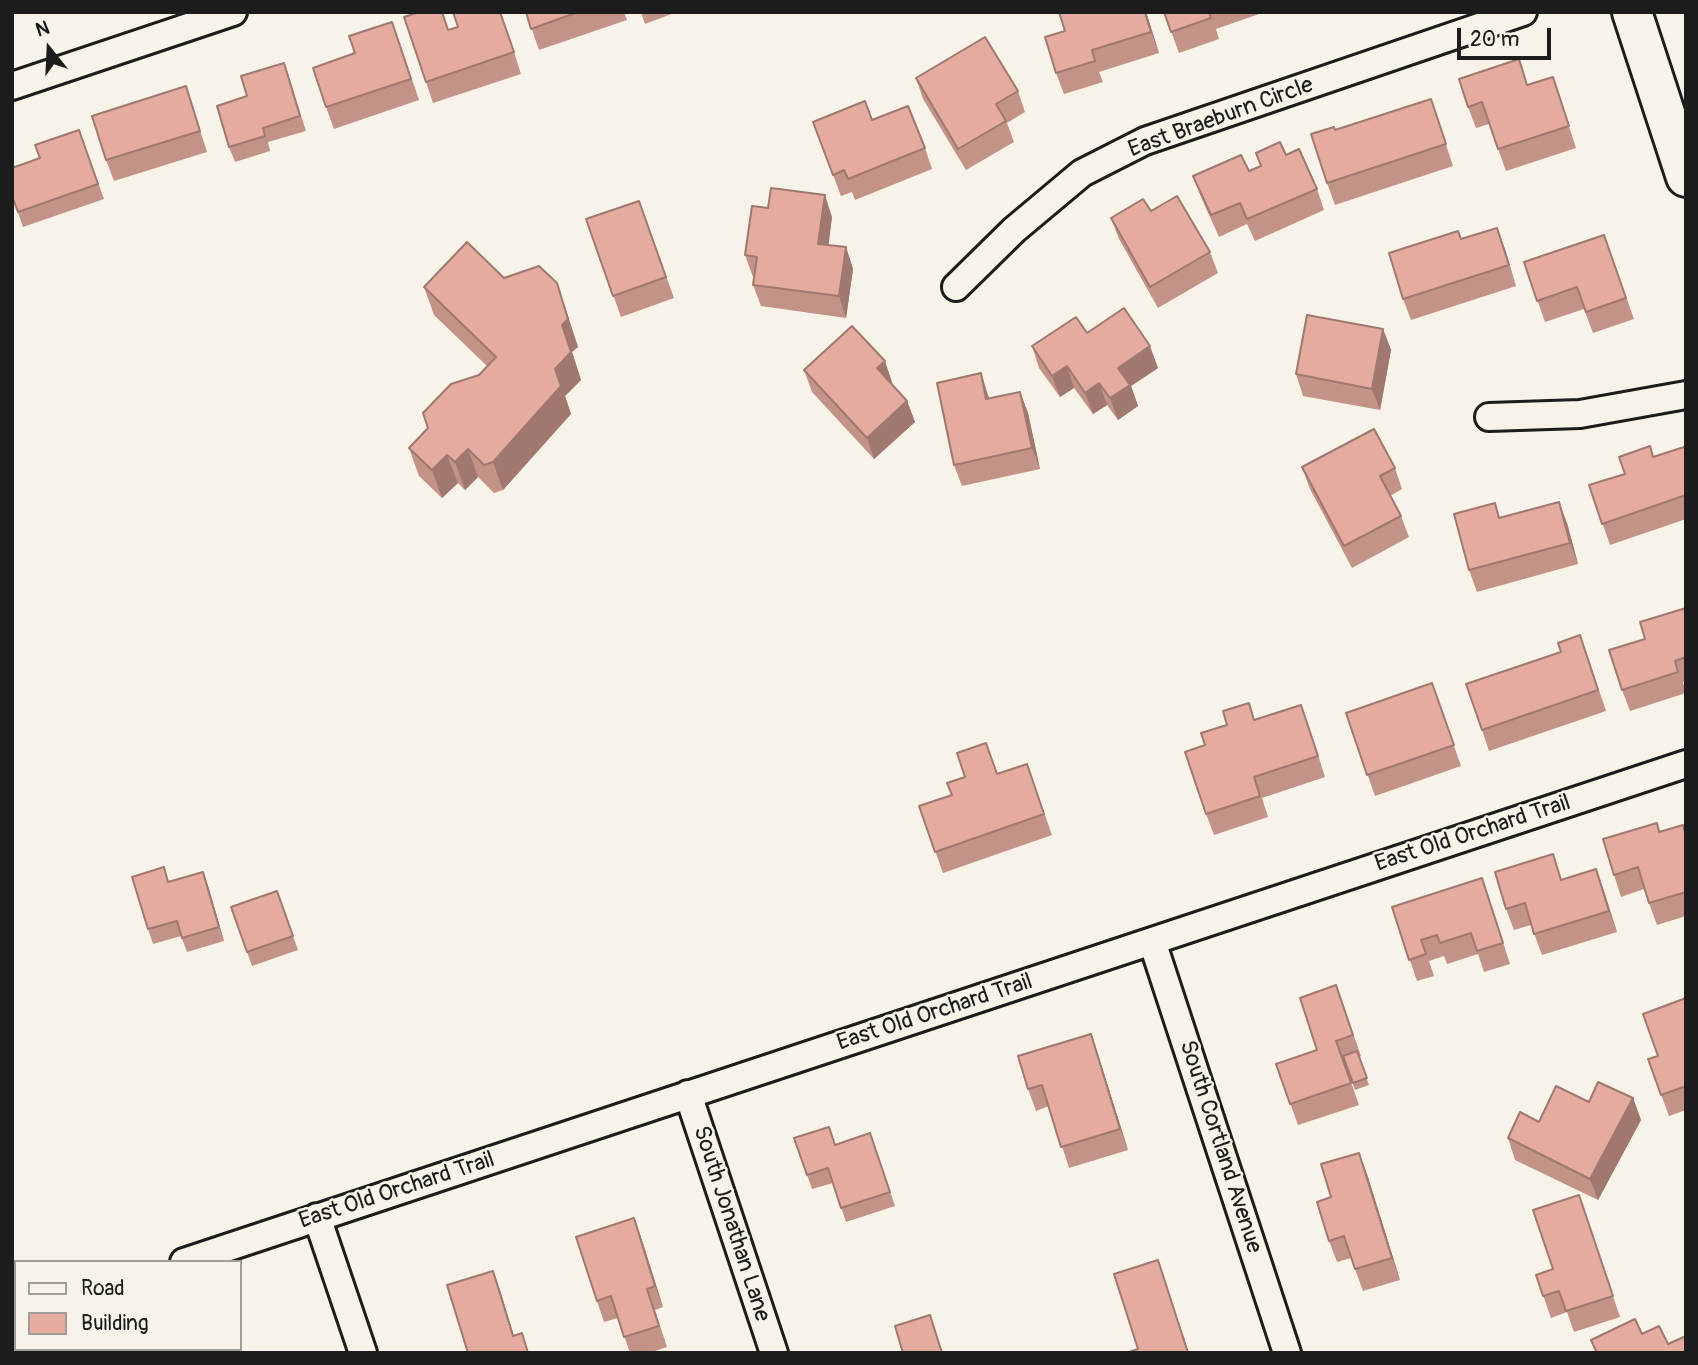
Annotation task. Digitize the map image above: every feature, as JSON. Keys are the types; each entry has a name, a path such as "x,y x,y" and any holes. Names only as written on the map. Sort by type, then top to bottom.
{"street":[{"path":"12,86 233,12"},
{"name":"East Braeburn Circle","path":"956,287 1014,230 1082,173 1145,141 1523,12"},
{"path":"1632,12 1686,177"},
{"path":"1489,417 1580,414 1686,395"},
{"name":"East Old Orchard Trail","path":"190,1260 1686,764"},
{"name":"South Cortland Avenue","path":"1152,941 1287,1353"},
{"name":"South Jonathan Lane","path":"688,1094 774,1353"},
{"path":"317,1217 363,1353"}],"building":[{"path":"419,12 442,12 448,30 458,27 453,12 500,12 514,52 426,82 404,17"},
{"path":"526,12 578,12 531,29"},
{"path":"1059,12 1145,12 1151,32 1092,50 1095,61 1056,73 1045,37 1065,31"},
{"path":"1164,12 1209,12 1211,18 1171,32"},
{"path":"392,22 411,79 326,107 313,68 355,53 349,36"},
{"path":"985,37 1018,91 996,104 1006,121 958,149 916,78"},
{"path":"1519,59 1527,85 1553,77 1569,126 1498,149 1482,102 1468,107 1459,79"},
{"path":"284,63 300,116 263,128 265,136 229,147 217,106 247,96 241,76"},
{"path":"186,86 200,131 106,160 92,116"},
{"path":"1431,99 1446,144 1327,183 1311,134 1334,127 1335,130"},
{"path":"865,101 872,120 908,106 925,148 848,179 844,170 833,175 813,122"},
{"path":"79,130 98,184 18,212 12,196 12,168 40,158 35,145"},
{"path":"1280,142 1286,155 1299,149 1317,189 1247,219 1240,203 1211,215 1193,176 1241,155 1249,171 1261,166 1256,153"},
{"path":"771,188 825,195 818,244 846,247 839,296 753,285 757,257 745,255 752,206 768,208"},
{"path":"1177,196 1210,252 1150,287 1111,218 1143,199 1151,211"},
{"path":"639,201 666,277 613,296 586,219"},
{"path":"1497,228 1509,265 1403,299 1389,253 1458,231 1461,239"},
{"path":"1604,235 1626,298 1586,312 1577,287 1537,301 1524,262"},
{"path":"467,242 504,278 539,266 557,283 568,319 562,325 571,352 555,369 561,386 493,462 484,465 468,449 455,462 447,455 432,470 409,448 428,428 423,413 451,384 479,375 496,357 424,287"},
{"path":"1124,308 1150,346 1118,368 1130,385 1110,398 1099,383 1085,393 1067,366 1052,376 1032,346 1076,317 1087,333"},
{"path":"1307,315 1383,329 1372,389 1296,374"},
{"path":"852,326 885,361 877,368 907,401 867,438 804,370"},
{"path":"981,373 986,399 1020,392 1032,448 954,465 937,383"},
{"path":"1374,429 1395,468 1380,476 1401,516 1344,546 1302,467"},
{"path":"1650,446 1653,457 1684,447 1686,495 1602,524 1589,485 1625,474 1619,457"},
{"path":"1559,502 1570,543 1469,570 1454,514 1495,503 1499,518"},
{"path":"1686,608 1686,657 1675,661 1678,672 1622,690 1609,650 1645,639 1640,622"},
{"path":"1580,635 1598,690 1482,730 1466,684 1561,652 1558,643"},
{"path":"1432,683 1454,745 1367,775 1346,713"},
{"path":"1249,703 1254,720 1301,705 1318,756 1254,777 1260,796 1206,814 1185,752 1205,745 1201,733 1227,725 1223,711"},
{"path":"986,743 997,774 1027,764 1044,814 935,852 919,806 952,795 947,783 965,777 957,753"},
{"path":"1657,823 1659,832 1683,825 1686,836 1686,892 1649,903 1638,867 1614,875 1603,839"},
{"path":"1553,854 1561,880 1596,869 1609,911 1534,934 1525,903 1506,909 1495,872"},
{"path":"164,867 168,882 203,872 219,927 182,938 177,921 148,929 132,877"},
{"path":"1482,878 1503,943 1477,951 1471,933 1440,943 1437,935 1421,940 1426,954 1409,960 1392,907"},
{"path":"277,891 293,936 247,952 231,907"},
{"path":"1336,985 1353,1035 1336,1041 1351,1083 1290,1104 1276,1064 1317,1050 1300,998"},
{"path":"1686,998 1686,1086 1661,1095 1648,1059 1658,1056 1643,1014"},
{"path":"1091,1034 1120,1129 1061,1147 1042,1085 1028,1089 1018,1056"},
{"path":"1357,1051 1367,1078 1353,1083 1343,1056"},
{"path":"1598,1082 1633,1098 1590,1179 1508,1138 1520,1112 1539,1122 1556,1086 1589,1102"},
{"path":"829,1127 835,1145 870,1133 890,1192 841,1208 828,1168 807,1175 794,1138"},
{"path":"1359,1153 1392,1258 1355,1269 1344,1236 1329,1241 1317,1202 1331,1197 1321,1164"},
{"path":"1579,1195 1613,1296 1566,1311 1559,1291 1543,1296 1536,1275 1553,1269 1533,1210"},
{"path":"634,1218 655,1286 647,1289 659,1326 624,1337 611,1296 597,1301 576,1237"},
{"path":"1158,1260 1188,1353 1126,1353 1138,1349 1114,1274"},
{"path":"493,1271 513,1336 522,1333 528,1353 468,1353 447,1285"},
{"path":"930,1315 942,1353 903,1353 895,1326"},
{"path":"1635,1319 1642,1334 1659,1326 1668,1344 1686,1336 1686,1353 1597,1353 1591,1340"}]}
